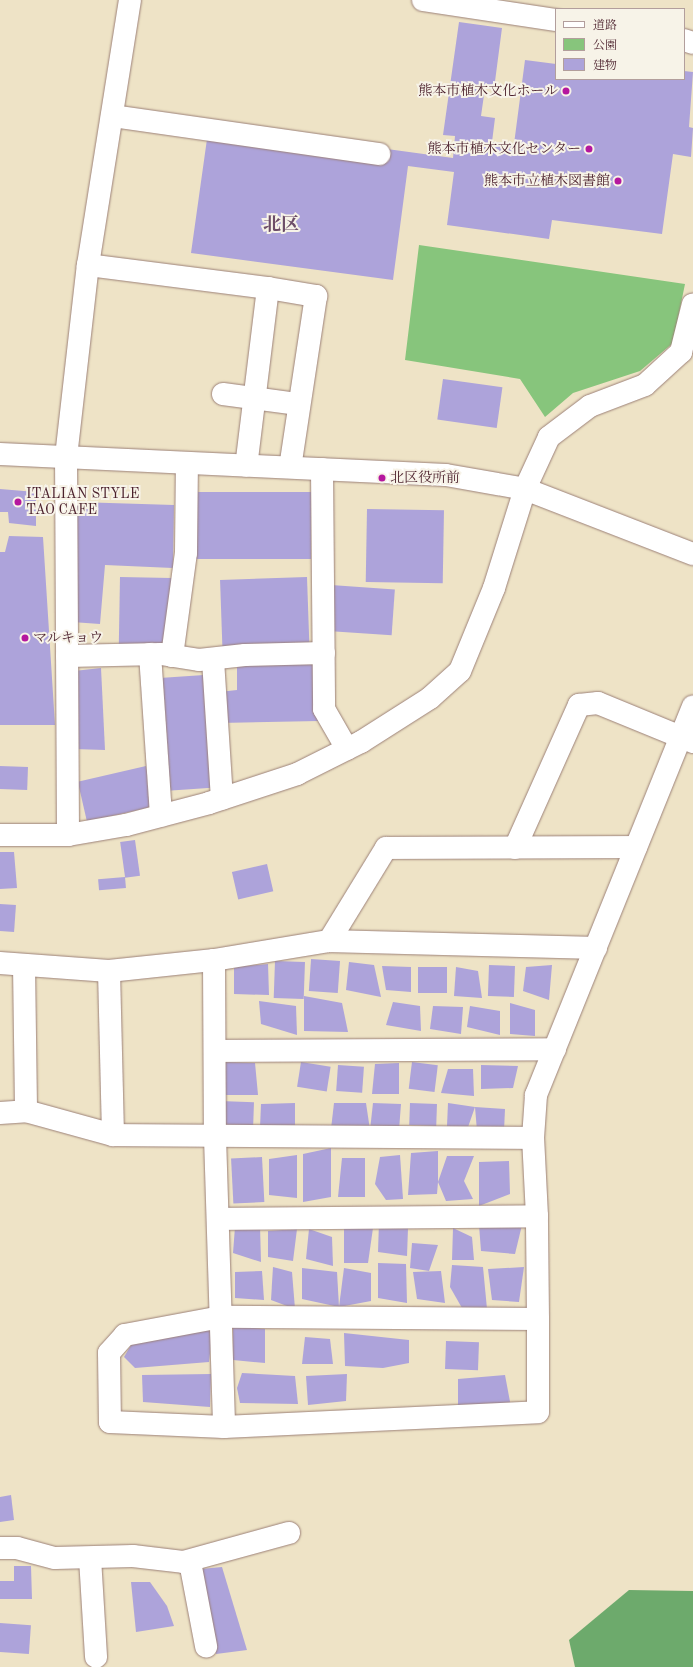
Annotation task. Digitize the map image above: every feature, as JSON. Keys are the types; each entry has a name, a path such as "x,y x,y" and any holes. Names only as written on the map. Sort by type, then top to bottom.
{"street":[{"path":"68,835 66,457 88,265 130,0"},
{"path":"423,0 555,20"},
{"path":"112,116 379,154"},
{"path":"88,265 268,288 316,296 298,404 290,467"},
{"path":"246,466 253,399 268,288"},
{"path":"0,834 68,835 161,816 222,799 297,774 347,749 430,698 460,671 494,588 524,489 549,438 590,406 645,385 681,352 693,304"},
{"path":"223,394 298,404"},
{"path":"0,454 446,475 524,489 693,554"},
{"path":"172,656 186,553 187,463"},
{"path":"322,469 324,709 347,749"},
{"path":"67,656 150,654 212,660 245,655 324,653"},
{"path":"150,654 161,816"},
{"path":"212,660 222,799"},
{"path":"515,848 579,705 598,703 687,740"},
{"path":"538,1318 221,1316 125,1335 109,1353 110,1422 224,1427 538,1412 538,1318 537,1216 533,1138 536,1095 636,847 687,740 693,706"},
{"path":"329,941 386,848 636,847"},
{"path":"0,963 109,971 214,960 329,941 596,948"},
{"path":"214,960 216,1051 215,1137 219,1219 224,1427"},
{"path":"24,965 26,1111"},
{"path":"109,971 113,1135"},
{"path":"216,1051 555,1050"},
{"path":"0,1113 26,1111 113,1135 215,1137 533,1138"},
{"path":"219,1219 537,1216"},
{"path":"0,1548 17,1548 55,1558 133,1556 190,1562 288,1533"},
{"path":"90,1558 96,1657"},
{"path":"190,1562 206,1646"}],"green space":[{"path":"419,245 685,284 673,343 640,371 573,393 545,417 520,379 405,360"},
{"path":"629,1590 693,1591 693,1667 575,1667 569,1640"}],"building":[{"path":"459,22 502,28 494,89 485,88 481,116 495,118 492,142 514,144 525,60 555,64 555,80 685,80 685,71 693,72 689,127 693,128 691,157 673,154 662,234 552,220 549,239 447,225 454,172 408,166 393,280 191,253 207,139 387,149 453,158 455,136 443,135"},
{"path":"443,379 502,387 497,428 437,420"},
{"name":"ITALIAN STYLE TAO CAFE","path":"0,489 36,492 36,526 9,523 8,512 0,512"},
{"path":"192,492 311,492 311,559 192,559"},
{"path":"77,502 174,505 173,568 105,565 100,624 72,622"},
{"path":"367,509 444,510 443,583 366,582"},
{"name":"マルキョウ","path":"9,536 43,537 55,725 0,725 0,552 5,552"},
{"path":"120,577 171,578 170,647 119,646"},
{"path":"307,577 310,650 223,653 220,580"},
{"path":"331,585 395,589 392,635 328,631"},
{"path":"237,659 317,660 319,721 219,723 219,692 237,690"},
{"path":"101,668 105,750 73,749 74,671"},
{"path":"204,675 212,788 164,791 156,678"},
{"path":"0,766 28,767 27,790 0,789"},
{"path":"146,766 155,806 87,822 78,782"},
{"path":"135,840 140,876 125,878 120,842"},
{"path":"0,852 14,852 17,888 0,889"},
{"path":"267,864 273,891 238,899 232,872"},
{"path":"125,877 126,888 99,890 98,879"},
{"path":"0,904 16,905 14,932 0,931"},
{"path":"311,959 340,961 338,993 309,991"},
{"path":"275,961 305,962 304,999 274,998"},
{"path":"349,962 374,965 381,997 346,990"},
{"path":"268,964 269,995 234,994 234,967"},
{"path":"489,965 515,966 514,997 488,996"},
{"path":"552,965 549,1000 523,991 526,967"},
{"path":"382,966 411,967 411,992 386,990"},
{"path":"418,967 447,967 447,993 418,993"},
{"path":"456,967 478,971 482,998 454,996"},
{"path":"304,996 342,1003 348,1032 304,1031"},
{"path":"259,1001 296,1006 297,1035 261,1024"},
{"path":"393,1002 420,1006 421,1031 386,1025"},
{"path":"510,1003 535,1010 535,1036 510,1034"},
{"path":"433,1006 463,1007 461,1034 430,1029"},
{"path":"470,1006 500,1011 500,1035 467,1027"},
{"path":"224,1062 255,1063 258,1095 221,1095"},
{"path":"301,1062 331,1067 327,1091 297,1087"},
{"path":"412,1062 438,1065 435,1092 409,1089"},
{"path":"399,1063 399,1094 372,1094 375,1064"},
{"path":"338,1065 364,1067 362,1093 336,1091"},
{"path":"481,1065 518,1066 513,1088 481,1089"},
{"path":"448,1069 473,1069 474,1096 441,1093"},
{"path":"220,1101 254,1102 253,1132 219,1131"},
{"path":"295,1103 295,1132 260,1128 261,1104"},
{"path":"334,1103 366,1103 370,1130 331,1129"},
{"path":"373,1103 401,1104 399,1130 370,1130"},
{"path":"410,1103 437,1104 436,1126 409,1125"},
{"path":"448,1103 475,1107 467,1130 447,1126"},
{"path":"475,1107 505,1109 504,1131 477,1131"},
{"path":"331,1148 331,1197 303,1202 303,1154"},
{"path":"438,1151 437,1194 408,1195 411,1153"},
{"path":"297,1155 297,1198 269,1195 269,1159"},
{"path":"400,1155 403,1199 386,1200 375,1184 380,1157"},
{"path":"447,1156 474,1156 464,1181 473,1199 446,1201 438,1182"},
{"path":"262,1157 264,1202 233,1204 231,1159"},
{"path":"342,1158 365,1158 365,1197 338,1197"},
{"path":"509,1161 510,1194 479,1206 479,1162"},
{"path":"379,1222 408,1228 407,1256 378,1252"},
{"path":"479,1225 522,1225 515,1254 481,1251"},
{"path":"260,1226 261,1262 233,1253 235,1227"},
{"path":"344,1226 373,1228 368,1263 344,1263"},
{"path":"453,1228 472,1237 474,1260 452,1260"},
{"path":"297,1229 293,1261 268,1257 268,1231"},
{"path":"309,1229 332,1237 333,1266 306,1259"},
{"path":"412,1243 438,1245 429,1271 410,1268"},
{"path":"378,1263 406,1264 407,1303 378,1298"},
{"path":"452,1265 483,1267 487,1309 462,1308 450,1287"},
{"path":"273,1267 292,1272 295,1309 271,1300"},
{"path":"524,1267 519,1302 492,1300 488,1269"},
{"path":"302,1268 337,1272 339,1307 302,1299"},
{"path":"344,1268 371,1273 371,1301 339,1307"},
{"path":"262,1271 264,1300 235,1298 235,1272"},
{"path":"441,1271 445,1303 417,1299 413,1272"},
{"path":"233,1326 265,1329 265,1363 233,1360"},
{"path":"213,1328 209,1362 135,1368 124,1357 134,1340"},
{"path":"344,1333 409,1340 409,1363 383,1368 345,1366"},
{"path":"305,1337 330,1339 333,1364 302,1364"},
{"path":"446,1341 479,1342 478,1370 445,1369"},
{"path":"242,1373 295,1376 298,1404 240,1403 237,1388"},
{"path":"211,1374 210,1407 143,1402 142,1375"},
{"path":"347,1374 346,1401 308,1405 306,1376"},
{"path":"505,1375 511,1407 458,1405 458,1379"},
{"path":"11,1495 14,1520 0,1522 0,1497"},
{"path":"14,1566 31,1566 32,1599 0,1599 0,1581 14,1581"},
{"path":"222,1567 247,1650 216,1654 201,1569"},
{"path":"131,1582 150,1582 167,1606 174,1626 136,1632"},
{"path":"0,1623 31,1625 29,1654 0,1652"}],"place":[{"name":"熊本市植木文化ホール","path":"566,91"},
{"name":"熊本市植木文化センター","path":"589,149"},
{"name":"熊本市立植木図書館","path":"618,181"},
{"name":"北区役所前","path":"382,478"},
{"name":"ITALIAN STYLE TAO CAFE","path":"18,502"},
{"name":"マルキョウ","path":"25,638"}],"district":[{"name":"北区","path":"281,225"}]}
